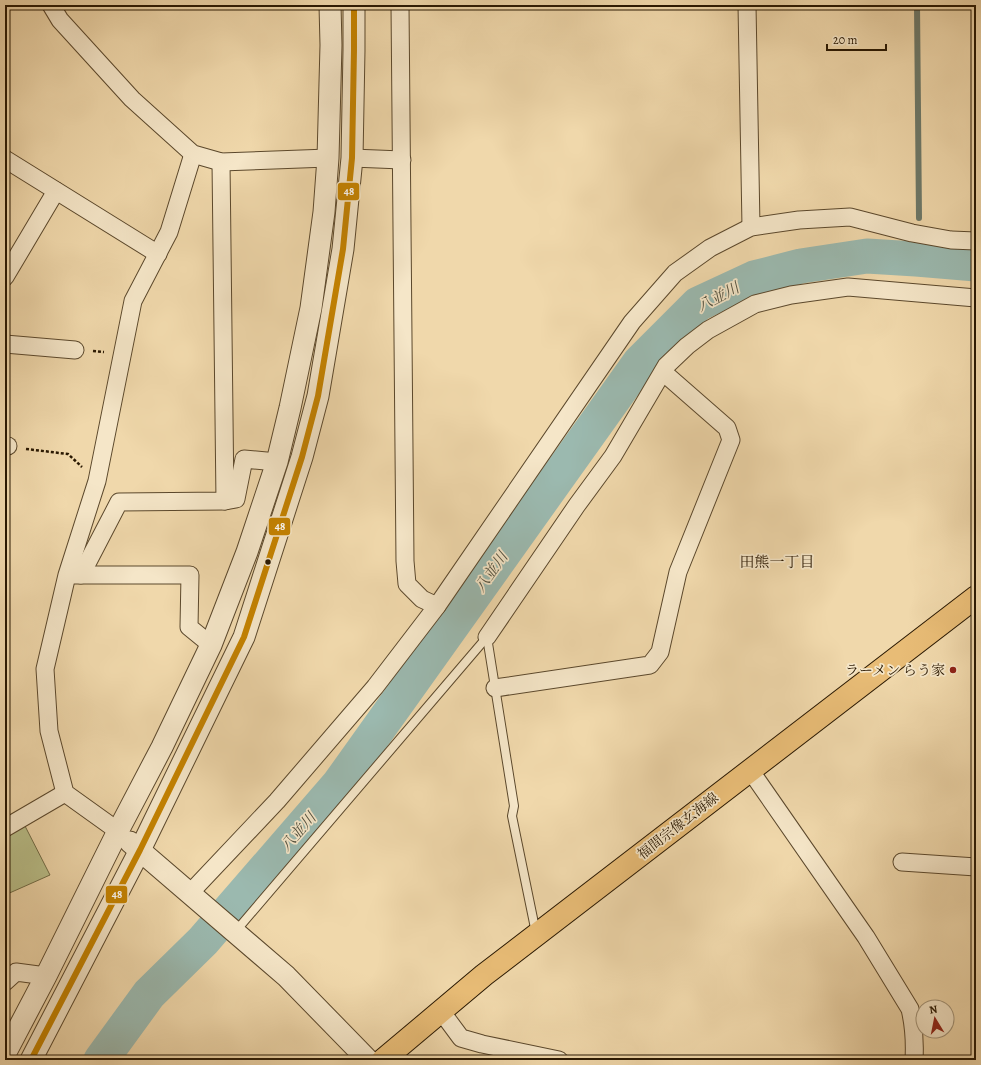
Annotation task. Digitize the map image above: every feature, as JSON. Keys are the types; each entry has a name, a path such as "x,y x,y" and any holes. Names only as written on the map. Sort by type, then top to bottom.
{"main road":[{"name":"福間宗像玄海線","path":"384,1060 484,975 976,597"}],"street":[{"path":"51,5 60,20 132,99 193,154 221,162 328,158"},
{"path":"5,1054 162,747 211,645 247,552 277,462 311,308 324,212 328,158 331,45 330,5"},
{"path":"31,1060 140,850 244,637 302,457 318,396 342,257 352,158 354,5"},
{"path":"400,5 405,560 407,584 422,599 437,606"},
{"path":"748,5 751,226"},
{"path":"193,154 169,232 133,301 97,481 74,575 45,669 49,731 65,793 140,850 286,976 368,1060"},
{"path":"352,158 402,160"},
{"path":"5,159 158,254"},
{"path":"221,162 225,501"},
{"path":"5,277 56,191"},
{"path":"194,896 375,687 437,606 632,322 675,273 710,248 751,226 799,220 850,217 912,233 951,240 976,241"},
{"path":"486,637 577,505 613,456 666,366 687,346 708,330 755,304 791,295 848,287 976,298"},
{"path":"5,344 76,350"},
{"path":"495,688 650,665 660,652 678,572 731,440 727,428 663,372"},
{"path":"74,575 119,502 225,501 236,499 244,459 277,462"},
{"path":"74,575 190,575 189,627 211,645"},
{"path":"750,770 866,937 910,1009 915,1039 914,1060"},
{"path":"5,828 65,793"},
{"path":"902,862 976,868"},
{"path":"5,982 16,972 46,976"},
{"path":"441,1011 461,1038 482,1044 558,1060"}],"lane":[{"path":"486,637 514,806 512,816 536,935"},
{"path":"231,928 486,637"}],"path":[{"path":"76,350 123,353"},
{"path":"6,446 68,454 97,481"}],"green space":[{"path":"25,826 50,875 5,895 5,837"}],"waterway":[{"path":"917,5 919,218"},
{"name":"八並川","path":"101,1060 149,994 203,941 339,784 640,362 698,304 754,278 801,266 867,256 976,264"}],"transit line":[{"name":"48","path":"31,1060 140,850 244,637 302,457 318,396 343,249 352,158 354,5"}],"place":[{"name":"ラーメン らう家","path":"953,670"}],"district":[{"name":"田熊一丁目","path":"777,562"}]}
